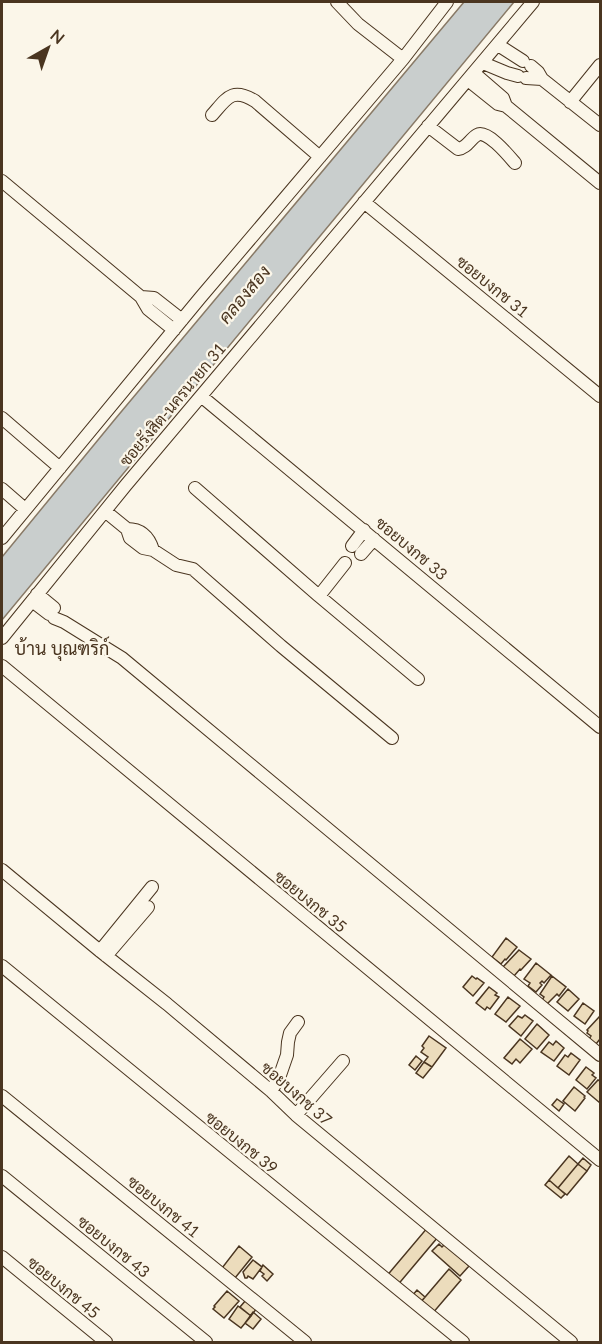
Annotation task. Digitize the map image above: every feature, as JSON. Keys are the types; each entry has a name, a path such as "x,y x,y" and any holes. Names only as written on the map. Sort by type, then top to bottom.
{"street":[{"path":"337,2 358,24 403,59"},
{"path":"2,538 403,59 447,2"},
{"name":"ซอยรังสิต-นครนายก 31","path":"2,638 201,396 533,2"},
{"path":"498,45 522,69"},
{"path":"483,63 538,72 542,79 600,125"},
{"path":"570,102 600,65"},
{"path":"471,76 504,98 506,106 600,183"},
{"path":"212,115 231,94 238,93 246,96 255,101 320,158"},
{"path":"428,126 458,149 465,147 478,134 483,133 515,163"},
{"path":"2,181 141,297 147,309 178,325"},
{"name":"ซอยบงกช 31","path":"364,202 600,396"},
{"name":"ซอยบงกช 33","path":"201,396 600,727"},
{"path":"2,418 60,468"},
{"path":"195,488 418,679"},
{"path":"2,489 25,509"},
{"path":"105,511 127,530 129,538 143,548 153,550 176,565 193,570 393,738"},
{"path":"352,556 364,530"},
{"path":"319,596 352,556 374,539"},
{"path":"34,597 56,615 122,658 600,1055"},
{"name":"ซอยบงกช 35","path":"2,666 600,1160"},
{"name":"ซอยบงกช 37","path":"2,870 167,1004 271,1091 296,1115 571,1342"},
{"path":"103,954 152,887"},
{"path":"103,954 148,907"},
{"name":"ซอยบงกช 39","path":"2,966 462,1342"},
{"path":"271,1091 279,1078 287,1055 291,1033 298,1022"},
{"path":"296,1115 343,1061"},
{"name":"ซอยบงกช 41","path":"2,1096 305,1342"},
{"name":"ซอยบงกช 43","path":"2,1176 206,1342"},
{"name":"ซอยบงกช 45","path":"2,1257 106,1342"}],"water":[{"name":"คลองสอง","path":"464,2 514,2 2,620 2,557"}],"building":[{"path":"506,938 517,947 501,964 492,957"},
{"path":"519,950 531,959 514,976 503,967"},
{"path":"536,963 551,975 544,983 542,981 540,983 542,985 536,992 528,986 530,983 524,979"},
{"path":"472,976 484,983 473,996 463,987"},
{"path":"552,976 566,987 559,996 557,994 547,1004 542,1000 544,997 540,994"},
{"path":"489,987 499,997 490,1009 487,1007 485,1010 476,1003"},
{"path":"568,989 579,999 568,1011 557,1002"},
{"path":"508,997 520,1006 506,1022 495,1014"},
{"path":"583,1003 594,1011 585,1024 574,1016"},
{"path":"525,1015 533,1021 521,1036 509,1026 518,1016 522,1018"},
{"path":"600,1016 600,1039 596,1044 589,1039 591,1036 587,1030"},
{"path":"537,1024 549,1035 537,1049 525,1039"},
{"path":"429,1036 446,1048 432,1067 424,1062 428,1057 421,1052"},
{"path":"520,1039 532,1049 520,1063 516,1059 512,1064 504,1058"},
{"path":"556,1041 564,1048 554,1061 541,1052 549,1042 553,1045"},
{"path":"571,1053 580,1060 569,1075 557,1066 565,1055 568,1057"},
{"path":"416,1056 422,1061 415,1070 409,1065"},
{"path":"424,1062 432,1067 423,1078 416,1073"},
{"path":"586,1067 594,1073 592,1075 596,1078 587,1089 576,1080"},
{"path":"598,1080 600,1081 600,1103 587,1092"},
{"path":"574,1087 585,1096 575,1111 563,1101"},
{"path":"557,1099 564,1104 559,1111 552,1105"},
{"path":"569,1156 578,1164 558,1188 549,1180"},
{"path":"583,1158 591,1165 587,1171 578,1164"},
{"path":"578,1164 587,1171 567,1195 558,1188"},
{"path":"549,1180 565,1194 561,1198 545,1185"},
{"path":"428,1227 438,1237 396,1287 385,1278"},
{"path":"439,1244 442,1247 445,1244 469,1266 460,1276 432,1251"},
{"path":"239,1246 252,1257 235,1278 222,1268"},
{"path":"253,1260 262,1267 253,1279 248,1276 245,1278 243,1272"},
{"path":"263,1265 273,1274 267,1281 260,1271"},
{"path":"449,1269 461,1280 432,1314 420,1303"},
{"path":"417,1290 425,1297 420,1303 412,1296"},
{"path":"227,1291 239,1301 224,1318 213,1309"},
{"path":"246,1300 257,1308 251,1316 240,1307"},
{"path":"238,1306 251,1316 241,1328 229,1319"},
{"path":"253,1312 261,1319 253,1329 245,1323"}],"district":[{"name":"บ้าน บุณฑริก์","path":"62,648"}]}
